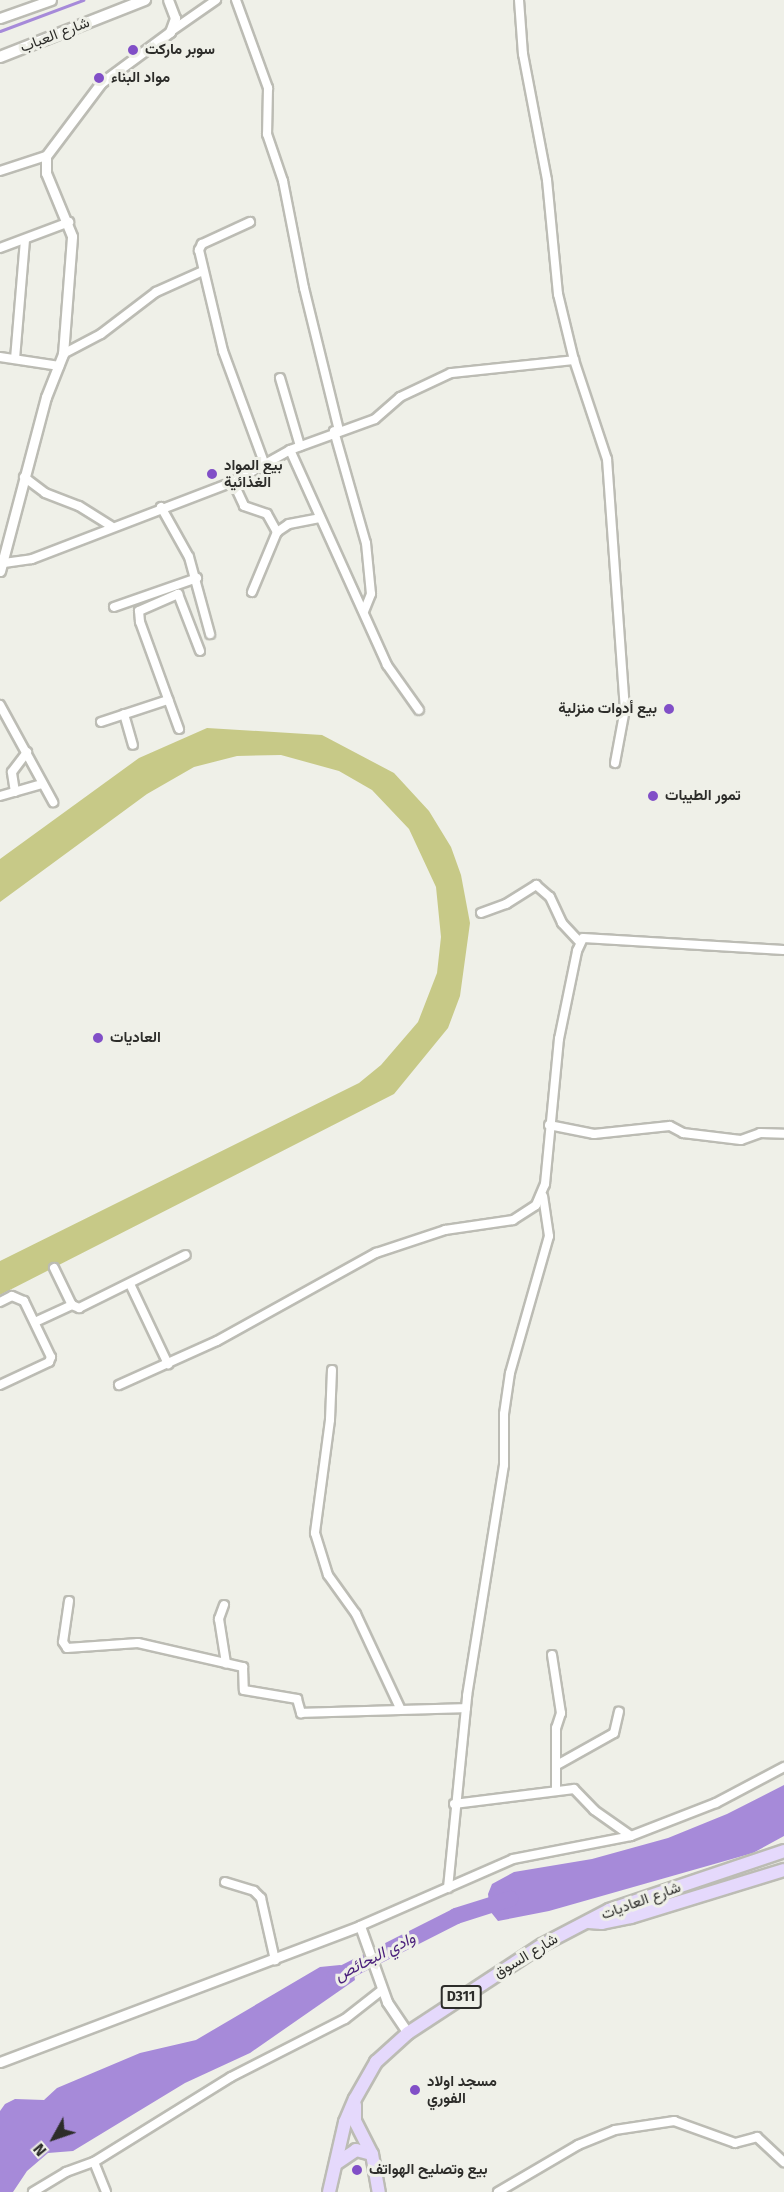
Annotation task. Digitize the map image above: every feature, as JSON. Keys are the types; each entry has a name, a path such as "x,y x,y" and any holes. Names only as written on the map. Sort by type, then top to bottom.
{"main road":[{"name":"شارع العباب","path":"0,57 144,0"},
{"name":"شارع العاديات","path":"589,1922 609,1910 784,1851"},
{"name":"شارع العاديات","path":"589,1922 602,1923 631,1917 784,1870"},
{"name":"شارع السوق","path":"355,2099 376,2062 408,2033 542,1945 589,1922"},
{"path":"355,2099 355,2121 372,2154 379,2192"},
{"name":"D311","path":"329,2192 345,2122 355,2099"},
{"path":"337,2163 357,2150 372,2154"}],"street":[{"path":"0,18 51,0"},
{"path":"168,0 175,18 170,32"},
{"path":"0,171 46,156 101,83 216,0"},
{"path":"237,0 268,88 267,134 283,181 336,430 366,543 371,594 364,611"},
{"path":"519,0 523,54 547,180 558,294 574,360 607,459 625,709 615,763"},
{"path":"46,156 46,173 69,222 72,236 63,354 24,477 2,567 32,559 111,526 232,482 290,450 336,430 375,419 400,397 451,373 574,360"},
{"path":"0,248 69,222"},
{"path":"250,222 202,244 199,250 224,351 265,465"},
{"path":"15,359 25,239"},
{"path":"63,354 101,334 156,292 203,271"},
{"path":"0,357 58,366"},
{"path":"280,378 300,446"},
{"path":"290,450 387,665 419,710"},
{"path":"24,477 45,493 79,506 111,526"},
{"path":"232,482 243,507 267,514 277,532"},
{"path":"161,507 185,547 197,578 210,634"},
{"path":"252,592 277,532 289,524 319,518"},
{"path":"114,608 197,578"},
{"path":"179,729 139,611 178,594 200,651"},
{"path":"101,722 168,700"},
{"path":"0,705 53,802"},
{"path":"124,714 134,745"},
{"path":"15,792 12,772 27,752"},
{"path":"0,796 42,784"},
{"path":"481,913 506,904 536,885 550,897 562,923 579,941"},
{"path":"579,941 593,936 784,950"},
{"path":"448,1888 454,1804 466,1708 504,1465 504,1414 510,1373 549,1236 543,1196 549,1125 559,1039 579,941"},
{"path":"549,1125 594,1134 670,1126 683,1133 741,1140 760,1133 784,1134"},
{"path":"119,1385 217,1341 376,1253 445,1230 513,1220 543,1196"},
{"path":"54,1268 72,1305 79,1308 186,1255"},
{"path":"130,1284 168,1364"},
{"path":"0,1302 12,1296 21,1298 35,1322 50,1360 0,1385"},
{"path":"35,1322 72,1305"},
{"path":"332,1370 330,1420 315,1533 328,1575 356,1614 400,1708"},
{"path":"69,1601 63,1642 68,1648 138,1643 243,1667 244,1690 297,1700 300,1713 400,1708 466,1708"},
{"path":"224,1605 219,1619 226,1663"},
{"path":"552,1655 561,1713 556,1728 556,1791"},
{"path":"557,1765 572,1760 614,1733 619,1712"},
{"path":"0,2062 275,1960 360,1926 513,1858 632,1836 716,1803 784,1767"},
{"path":"454,1804 574,1789 594,1810 632,1836"},
{"path":"225,1882 254,1891 261,1898 275,1960"},
{"path":"360,1926 382,1990 408,2033"},
{"path":"33,2192 66,2172 94,2162 231,2078 345,2019 382,1990"},
{"path":"498,2192 578,2145 615,2130 674,2121 735,2143 757,2137 784,2162"},
{"path":"94,2162 106,2192"}],"green space":[{"path":"207,728 322,735 394,773 429,811 451,847 461,875 470,923 460,996 448,1028 394,1094 0,1295 0,1261 359,1083 381,1065 418,1022 437,973 441,937 436,887 409,829 372,790 339,771 281,755 237,756 194,767 147,794 0,902 0,859 139,758"}],"shaded area":[{"path":"784,1785 784,1836 753,1853 549,1911 498,1921 490,1911 488,1894 492,1884 514,1872 592,1859 668,1838 727,1814"},
{"name":"وادي البحائص","path":"340,1965 353,1969 355,1980 250,2053 185,2083 73,2151 48,2153 27,2171 13,2192 0,2192 0,2111 5,2104 15,2099 44,2100 57,2088 140,2053 196,2040 320,1967"}],"waterway":[{"path":"0,31 83,0"},
{"name":"وادي البحائص","path":"334,1978 456,1916 510,1899"}],"place":[{"name":"سوبر ماركت","path":"133,50"},
{"name":"مواد البناء","path":"99,78"},
{"name":"بيع المواد الغذائية","path":"212,474"},
{"name":"بيع أدوات منزلية","path":"669,709"},
{"name":"تمور الطيبات","path":"653,796"},
{"name":"العاديات","path":"98,1038"},
{"name":"مسجد اولاد الفوري","path":"415,2090"},
{"name":"بيع وتصليح الهواتف","path":"357,2170"}]}
